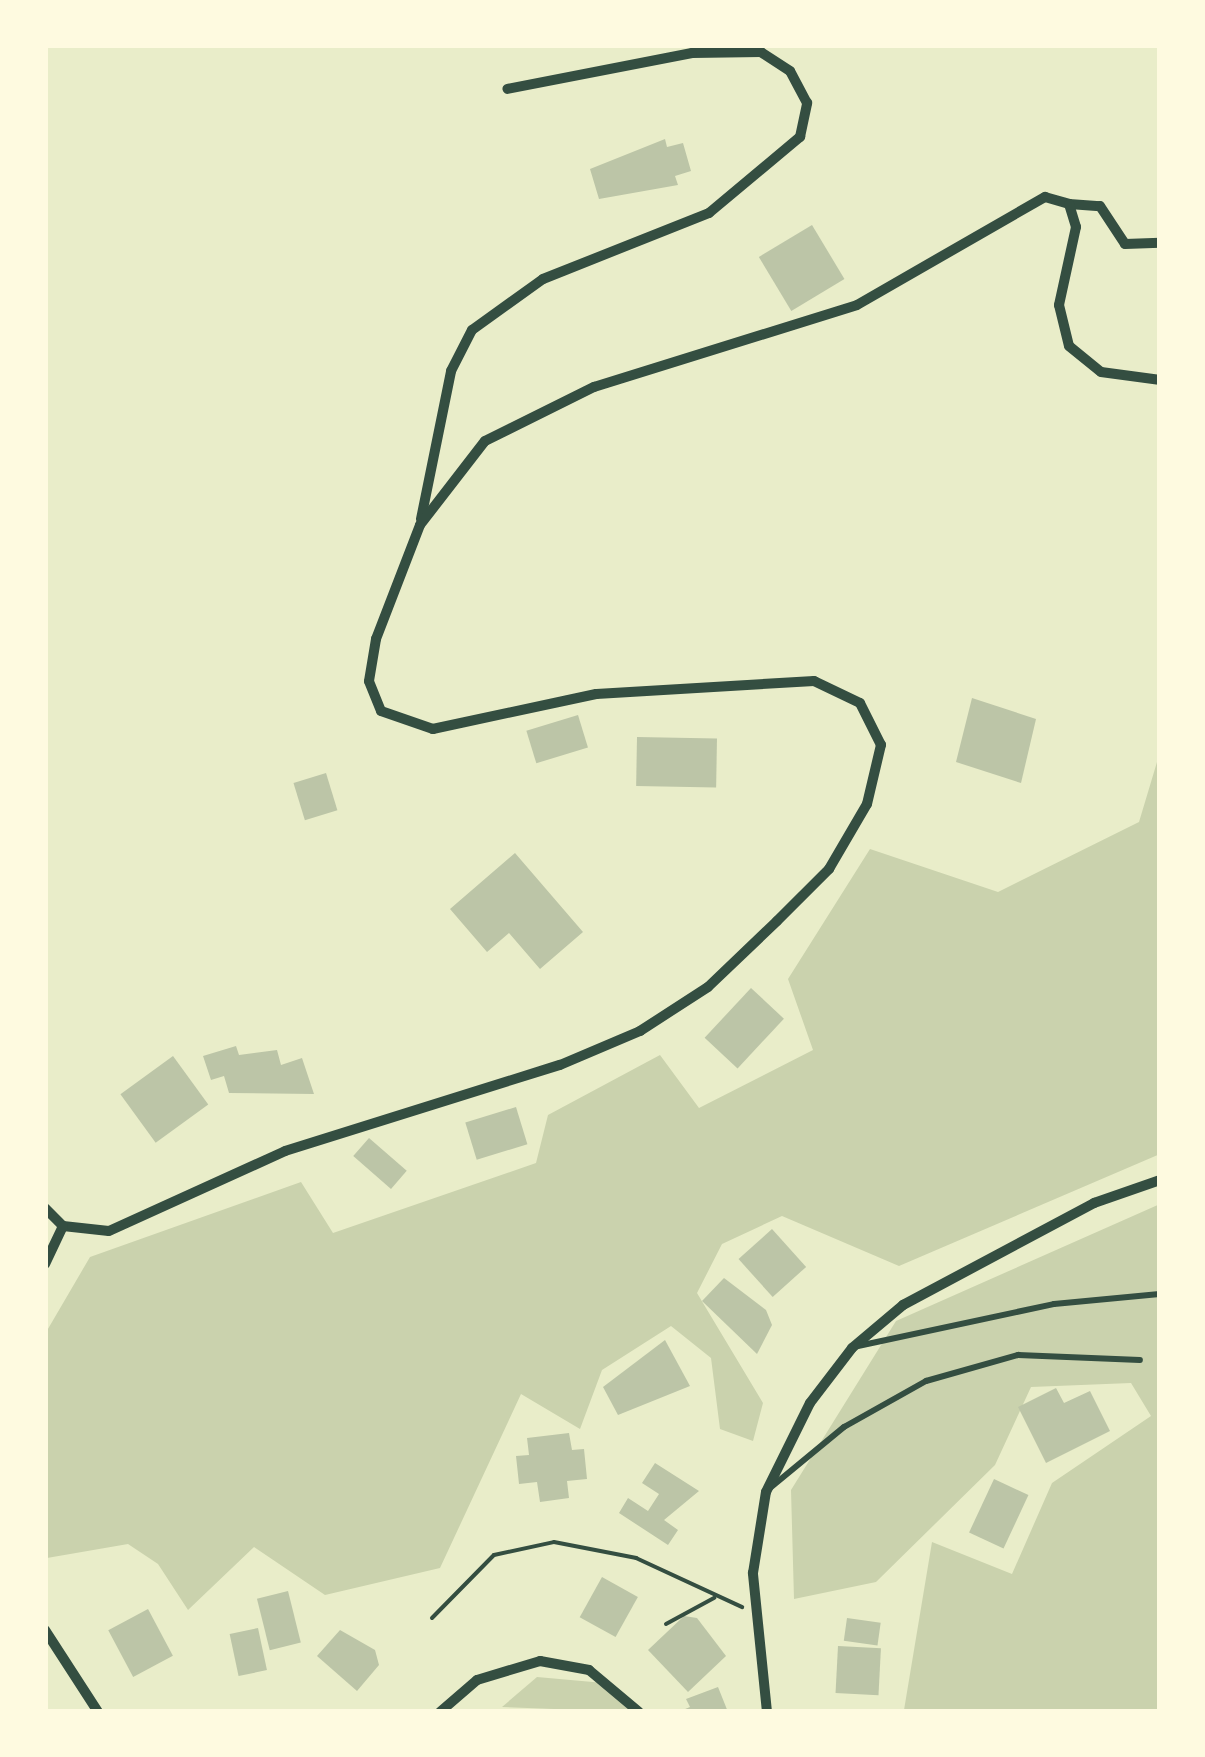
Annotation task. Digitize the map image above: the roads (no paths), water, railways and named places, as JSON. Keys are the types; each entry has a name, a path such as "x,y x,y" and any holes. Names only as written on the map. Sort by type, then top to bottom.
{"street":[{"path":"45,1208 63,1226 109,1232 285,1150 560,1066 640,1031 708,987 777,922 829,869 867,804 880,744 860,703 814,682 596,694 433,728 404,725 381,711 369,682 376,639 420,525 451,371 472,330 544,279 708,213 800,137 807,103 790,72 761,52 692,53 507,89"},
{"path":"420,525 457,470 516,421 856,305 1016,206 1045,197 1069,204 1100,206 1125,244 1160,243"},
{"path":"1069,204 1076,227 1060,306 1070,346 1100,372 1160,380"},
{"path":"766,1712 760,1613 753,1573 766,1492 810,1403 852,1348 974,1263 1160,1180"},
{"path":"45,1264 63,1226"},
{"path":"45,1630 98,1712"},
{"path":"440,1712 477,1680 540,1661 589,1670 639,1712"}],"lane":[{"path":"852,1348 1054,1304 1160,1294"},
{"path":"766,1492 844,1427 926,1381 1018,1355 1140,1360"}]}
